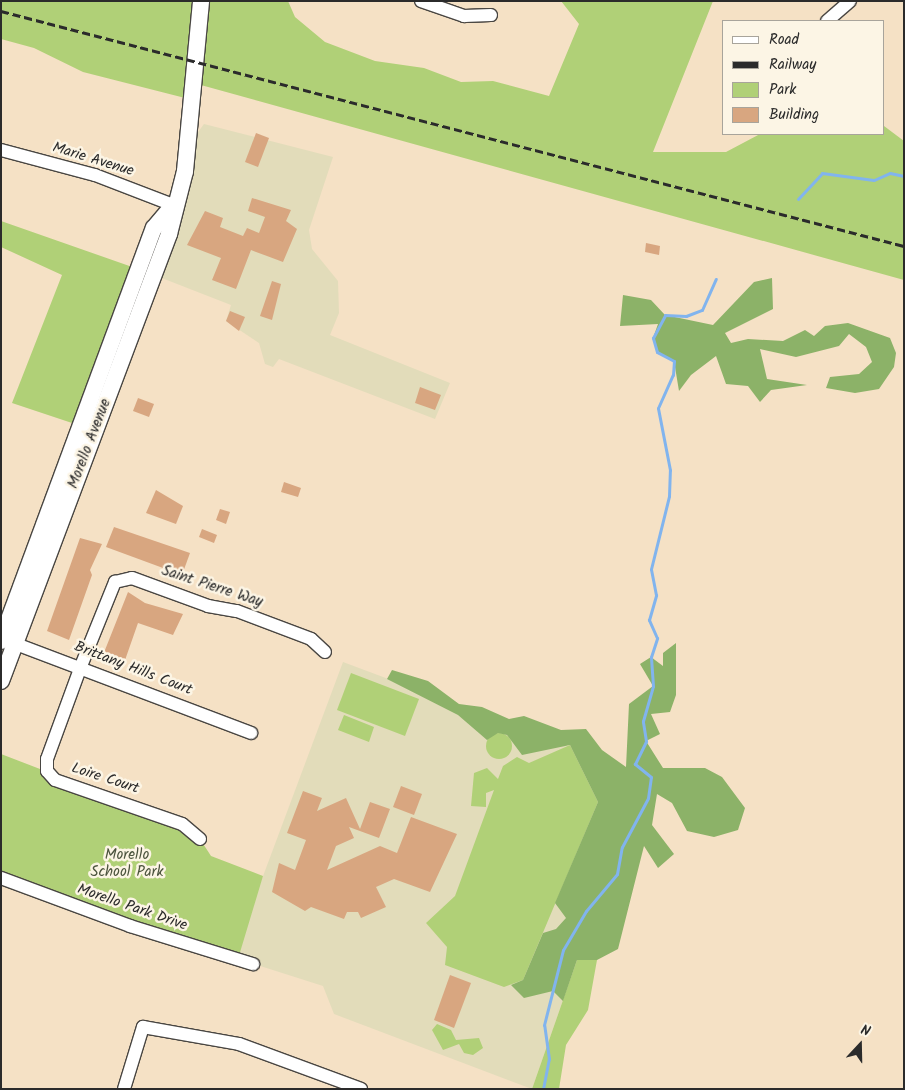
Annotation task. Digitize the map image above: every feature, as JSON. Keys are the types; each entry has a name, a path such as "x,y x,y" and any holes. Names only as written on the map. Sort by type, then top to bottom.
{"street":[{"name":"Morello Avenue","path":"1,681 5,640 168,234 173,204 185,171 201,1"},
{"path":"421,1 464,16 491,15"},
{"path":"828,20 850,1"},
{"name":"Marie Avenue","path":"1,150 95,175 173,204"},
{"name":"Saint Pierre Way","path":"80,666 109,593 123,577 208,606 237,611 311,639 325,652"},
{"name":"Brittany Hills Court","path":"5,640 80,666 251,733"},
{"name":"Loire Court","path":"80,666 47,759 47,771 55,780 182,824 200,839"},
{"name":"Morello Park Drive","path":"1,878 130,926 253,964"},
{"path":"124,1089 143,1027 239,1044 361,1089"}],"shaded area":[{"path":"204,124 333,157 309,230 312,249 338,281 339,313 330,335 450,383 435,419 279,359 273,367 265,364 259,343 226,321 231,305 154,275 187,147"},
{"path":"343,662 642,774 532,1089 334,1014 323,986 238,959 253,903"}],"green space":[{"path":"1,1 288,1 295,17 325,42 375,61 424,68 461,82 493,81 549,96 579,24 561,1 713,1 653,152 726,152 758,135 885,135 885,127 904,141 904,280 190,82 189,99 83,72 34,48 1,39"},
{"path":"1,221 138,269 78,425 12,403 62,275 1,247"},
{"path":"772,278 773,309 725,333 731,343 748,339 783,341 805,330 814,336 825,326 848,323 890,338 896,353 894,367 879,389 855,393 826,388 830,377 859,374 872,362 866,347 849,334 839,346 796,357 760,349 767,379 807,385 771,390 760,402 748,386 726,384 716,356 691,375 679,391 674,361 657,352 653,338 658,324 620,326 623,295 651,300 665,315 713,325 754,282"},
{"path":"676,643 676,695 670,712 651,714 660,734 646,741 663,768 705,768 722,777 745,808 738,830 714,837 687,831 672,803 657,794 652,825 674,854 658,868 644,846 618,949 597,960 577,960 563,1001 553,991 524,998 511,985 523,980 543,933 556,929 566,918 555,903 598,802 570,745 522,755 507,735 498,733 487,740 458,715 387,679 392,670 428,681 459,704 482,707 509,719 524,716 561,730 586,729 602,750 626,767 629,704 653,686 640,664 651,657 663,666 663,653"},
{"path":"351,673 419,699 405,736 337,710"},
{"path":"344,715 374,727 369,742 338,730"},
{"path":"499,733 508,737 512,746 508,755 499,759 490,755 486,746 490,737"},
{"path":"570,745 598,802 523,980 504,987 445,965 447,947 426,923 455,896 494,790 486,793 486,807 471,806 474,773 487,768 498,779 503,766 517,757 529,763"},
{"name":"Morello School Park","path":"1,754 144,809 200,839 211,856 263,876 238,959 1,878"},
{"path":"577,960 597,960 588,1010 566,1045 559,1089 532,1089"},
{"path":"437,1024 451,1030 456,1040 479,1038 483,1048 473,1055 464,1053 459,1044 443,1050 432,1030"}],"building":[{"path":"256,133 269,138 258,167 245,162"},
{"path":"252,198 291,210 286,221 297,229 283,262 251,250 236,289 212,280 221,258 187,245 205,211 223,218 220,227 243,236 247,228 259,233 265,217 248,211"},
{"path":"646,243 660,246 659,255 645,252"},
{"path":"272,281 281,284 272,320 260,316"},
{"path":"230,311 245,317 239,331 226,321"},
{"path":"420,387 441,395 435,410 415,403"},
{"path":"138,398 154,404 149,417 133,411"},
{"path":"284,482 301,488 298,497 281,492"},
{"path":"156,490 183,506 176,524 146,513"},
{"path":"220,509 230,512 226,524 216,520"},
{"path":"114,527 190,553 182,575 106,547"},
{"path":"202,529 217,535 214,543 199,537"},
{"path":"80,538 102,544 90,570 92,575 69,640 47,631"},
{"path":"128,592 145,603 183,614 173,635 138,623 124,663 118,663 103,655"},
{"path":"401,786 422,794 414,815 393,807"},
{"path":"303,791 322,798 317,811 346,798 360,829 370,802 390,809 379,838 349,827 354,838 336,846 327,870 380,846 397,853 411,817 457,834 430,892 394,879 376,887 386,907 361,918 358,912 347,912 344,919 311,907 305,911 272,892 279,863 295,870 306,840 287,833"},
{"path":"450,975 471,983 454,1028 434,1020"}],"waterway":[{"path":"798,199 822,173 874,180 890,173 904,176"},
{"path":"543,1089 549,1059 544,1025 563,950 586,911 617,874 622,847 648,798 651,777 635,764 646,741 643,721 653,686 651,657 657,638 649,620 656,595 651,569 669,496 670,470 658,408 673,375 674,361 657,352 653,338 665,315 686,316 702,310 716,279"}],"railway":[{"path":"1,11 904,246"}]}
